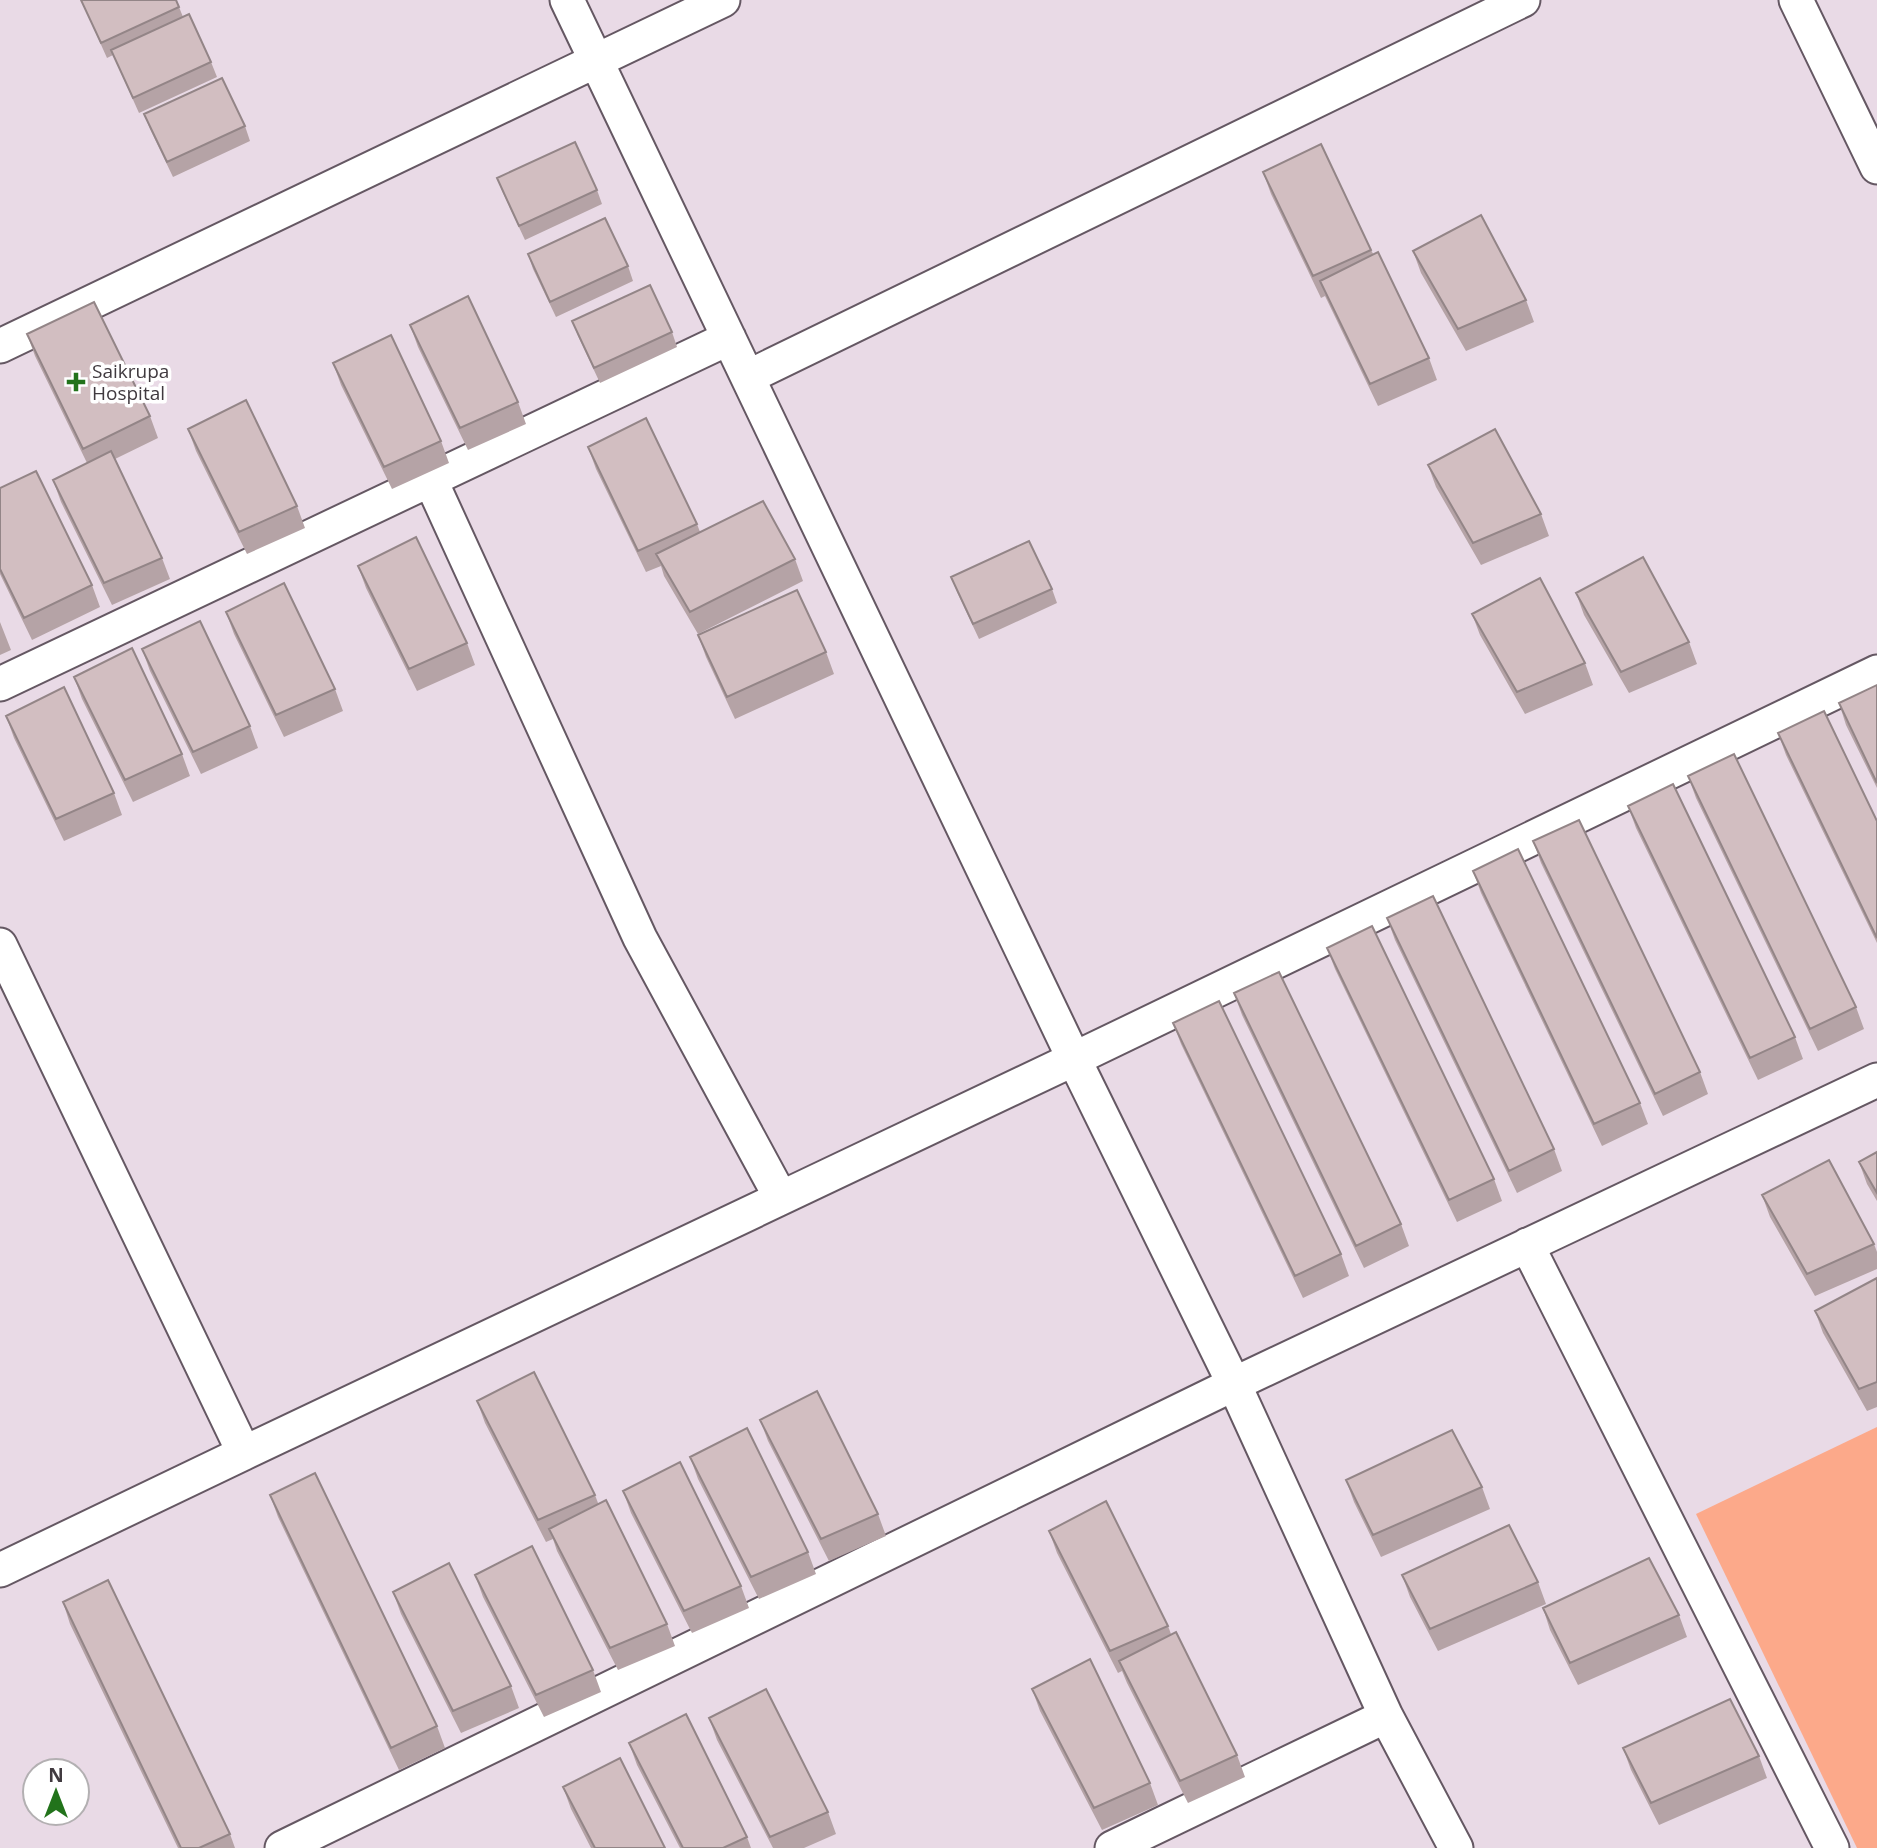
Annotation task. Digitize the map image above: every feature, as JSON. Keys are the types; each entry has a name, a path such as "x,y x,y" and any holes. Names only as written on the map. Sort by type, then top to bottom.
{"street":[{"path":"567,0 1074,1059 1234,1384 1386,1716 1456,1848"},
{"path":"0,346 723,0"},
{"path":"748,377 1523,0"},
{"path":"1796,0 1877,167"},
{"path":"0,684 729,338"},
{"path":"430,479 640,938 781,1198"},
{"path":"0,1570 1074,1059 1877,672"},
{"path":"0,945 244,1453"},
{"path":"282,1848 1234,1384 1877,1080"},
{"path":"1527,1245 1832,1848"},
{"path":"1112,1848 1386,1716"}],"shaded area":[{"path":"1877,1427 1877,1848 1857,1848 1696,1514"}],"building":[{"path":"81,0 176,0 179,7 101,43"},
{"path":"189,14 211,62 133,98 111,50"},
{"path":"222,78 245,126 167,162 144,114"},
{"path":"575,142 597,190 519,226 497,178"},
{"path":"1321,144 1371,250 1313,276 1263,172"},
{"path":"1481,215 1526,300 1458,329 1413,251"},
{"path":"605,218 628,266 550,302 528,254"},
{"path":"1378,252 1429,358 1370,384 1320,281"},
{"path":"650,285 672,332 594,368 572,321"},
{"path":"468,296 518,402 460,428 410,325"},
{"path":"94,302 150,416 83,449 27,334"},
{"path":"391,335 441,441 384,467 333,363"},
{"path":"246,400 297,506 239,532 188,429"},
{"path":"646,418 697,524 638,551 588,447"},
{"path":"1495,429 1541,514 1473,543 1428,465"},
{"path":"111,451 162,558 104,583 53,480"},
{"path":"36,471 92,585 24,618 0,569 0,488"},
{"path":"763,501 795,559 690,612 656,554"},
{"path":"416,537 467,643 409,669 358,566"},
{"path":"1029,541 1052,589 973,624 951,577"},
{"path":"1643,557 1689,642 1621,672 1576,593"},
{"path":"1540,578 1585,663 1517,692 1472,614"},
{"path":"284,583 335,689 276,715 226,612"},
{"path":"797,590 826,652 727,697 698,635"},
{"path":"200,621 250,726 193,752 142,649"},
{"path":"132,648 182,754 125,780 74,677"},
{"path":"1877,685 1877,783 1839,703"},
{"path":"64,687 114,793 56,819 6,716"},
{"path":"1824,711 1877,821 1877,938 1778,733"},
{"path":"1734,754 1856,1007 1810,1029 1688,776"},
{"path":"1673,784 1795,1037 1750,1058 1628,806"},
{"path":"1579,820 1700,1072 1655,1094 1533,841"},
{"path":"1518,849 1640,1103 1594,1124 1473,871"},
{"path":"1433,896 1554,1149 1509,1171 1387,918"},
{"path":"1372,926 1494,1179 1449,1200 1327,948"},
{"path":"1279,972 1401,1224 1356,1246 1234,993"},
{"path":"1219,1001 1341,1254 1295,1276 1173,1023"},
{"path":"1877,1152 1877,1193 1859,1162"},
{"path":"1829,1160 1874,1244 1807,1274 1762,1195"},
{"path":"1877,1278 1877,1382 1859,1389 1815,1311"},
{"path":"534,1372 595,1495 538,1520 477,1401"},
{"path":"817,1391 878,1514 821,1539 760,1420"},
{"path":"747,1428 808,1552 751,1577 690,1457"},
{"path":"1452,1430 1482,1487 1373,1535 1346,1480"},
{"path":"680,1462 741,1586 684,1611 623,1491"},
{"path":"315,1473 437,1726 391,1748 270,1495"},
{"path":"606,1500 667,1624 610,1648 549,1529"},
{"path":"1106,1501 1168,1626 1110,1651 1049,1531"},
{"path":"1509,1525 1538,1582 1430,1629 1402,1575"},
{"path":"532,1546 593,1670 536,1695 475,1575"},
{"path":"1649,1558 1679,1615 1570,1663 1543,1608"},
{"path":"449,1563 511,1686 453,1711 393,1592"},
{"path":"108,1580 230,1834 199,1848 181,1848 63,1602"},
{"path":"1176,1632 1237,1755 1180,1781 1119,1661"},
{"path":"1090,1659 1150,1783 1094,1808 1032,1689"},
{"path":"766,1689 828,1812 770,1837 709,1718"},
{"path":"1730,1699 1759,1756 1651,1803 1623,1748"},
{"path":"686,1714 747,1837 723,1848 683,1848 629,1743"},
{"path":"620,1758 665,1848 595,1848 563,1787"}],"place":[{"name":"Saikrupa Hospital","path":"76,382"}]}
